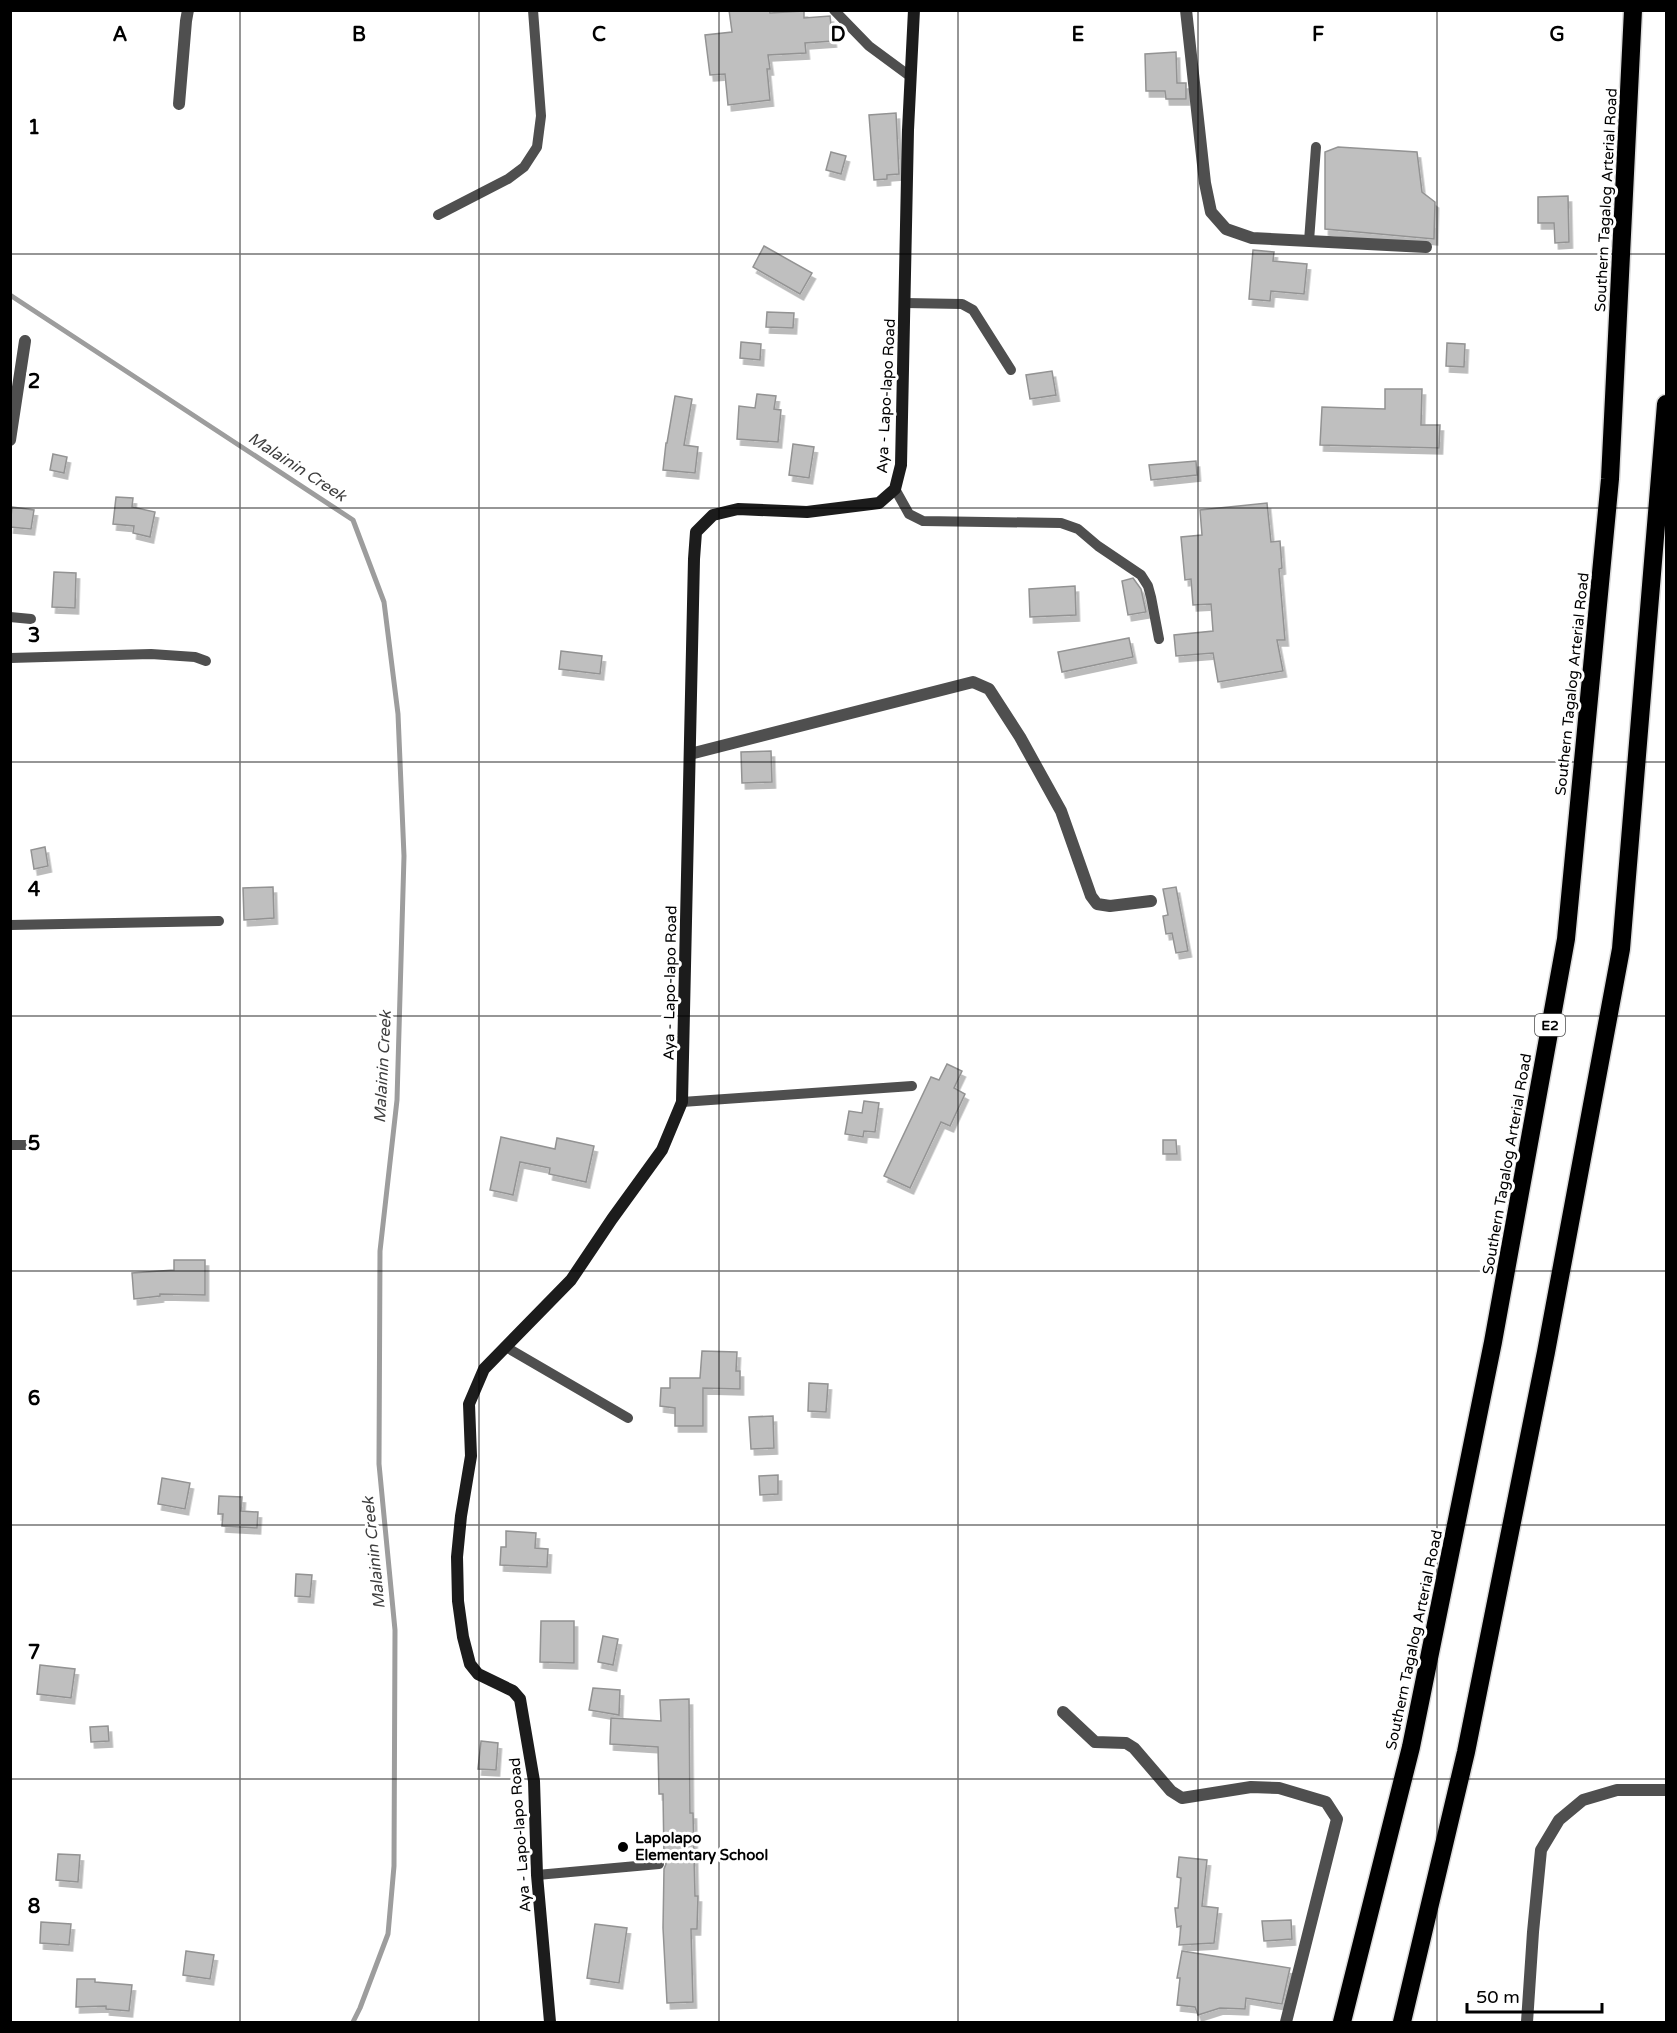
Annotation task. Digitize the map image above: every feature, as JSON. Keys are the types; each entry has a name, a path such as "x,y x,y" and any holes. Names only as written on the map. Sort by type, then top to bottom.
{"highway":[{"name":"Southern Tagalog Arterial Road","path":"1342,2022 1416,1724 1493,1342 1566,939 1610,478 1632,10"},
{"path":"1402,2022 1466,1752 1546,1352 1621,949 1666,404"}],"street":[{"path":"179,104 188,10"},
{"name":"Aya - Lapo-lapo Road","path":"550,2022 537,1875 534,1781 520,1699 513,1691 478,1674 470,1664 463,1637 458,1601 457,1557 460,1516 471,1456 468,1404 484,1369 571,1280 662,1150 681,1102 696,532 713,515 738,509 807,512 879,503 895,489 901,465 914,10"},
{"path":"1186,10 1205,183 1211,212 1226,229 1252,238 1426,248"},
{"path":"10,440 25,341"},
{"path":"690,754 973,682 982,684 989,688 1020,736 1061,811 1091,896 1097,904 1110,906 1151,901"},
{"path":"1063,1712 1095,1742 1126,1743 1134,1748 1171,1791 1182,1798 1251,1787 1279,1788 1326,1802 1337,1819 1286,2022"},
{"path":"1527,2022 1541,1850 1559,1820 1583,1800 1617,1790 1666,1790"}],"lane":[{"path":"438,215 508,179 524,167 537,147 541,116 533,10"},
{"path":"834,10 869,46 911,77"},
{"path":"1309,241 1316,147"},
{"path":"905,303 962,304 974,310 1011,370"},
{"path":"895,489 909,514 923,521 1061,523 1078,529 1098,546 1141,575 1148,586 1160,639"},
{"path":"10,617 32,619"},
{"path":"10,658 151,654 189,656 206,661"},
{"path":"10,925 219,921"},
{"path":"681,1102 912,1086"},
{"path":"10,1145 37,1145"},
{"path":"506,1347 628,1418"},
{"path":"537,1875 659,1863"}],"building":[{"path":"729,10 769,10 770,13 804,11 804,18 830,16 833,41 805,43 806,53 768,55 770,100 728,105 725,74 710,75 705,35 732,32"},
{"path":"1176,52 1177,83 1186,83 1186,99 1166,99 1165,91 1146,91 1145,54"},
{"path":"896,113 899,174 887,175 887,179 874,180 869,115"},
{"path":"1338,147 1417,152 1422,192 1435,202 1434,239 1325,229 1325,152"},
{"path":"831,152 846,156 841,174 826,170"},
{"path":"1568,196 1569,242 1555,243 1554,223 1538,223 1538,197"},
{"path":"764,246 812,273 800,294 753,267"},
{"path":"1253,250 1274,252 1273,261 1307,264 1304,294 1271,291 1270,301 1249,299"},
{"path":"767,312 794,313 793,328 766,327"},
{"path":"741,342 761,344 760,360 740,358"},
{"path":"1447,343 1465,344 1464,367 1446,366"},
{"path":"1052,371 1056,395 1030,399 1026,375"},
{"path":"1385,389 1422,389 1421,425 1440,425 1439,448 1320,445 1322,407 1385,409"},
{"path":"757,394 776,396 774,409 781,410 778,442 737,439 739,406 755,408"},
{"path":"675,396 692,399 684,445 698,447 695,473 663,470"},
{"path":"793,444 814,447 809,478 789,475"},
{"path":"53,454 67,457 64,473 50,470"},
{"path":"1196,461 1197,475 1151,480 1149,465"},
{"path":"116,497 133,498 132,507 155,512 150,537 133,533 134,526 113,524"},
{"path":"1267,503 1271,542 1280,541 1282,568 1279,569 1285,640 1277,640 1283,671 1218,682 1213,653 1176,656 1174,635 1213,631 1211,604 1193,605 1191,579 1185,580 1181,537 1202,535 1200,510"},
{"path":"12,507 34,510 31,529 10,527"},
{"path":"54,572 76,573 75,608 52,607"},
{"path":"1133,578 1141,589 1146,612 1128,615 1122,581"},
{"path":"1075,586 1076,615 1030,617 1029,589"},
{"path":"1129,638 1133,657 1062,672 1058,652"},
{"path":"561,651 602,656 600,674 559,669"},
{"path":"771,751 772,782 742,783 741,752"},
{"path":"45,847 48,866 34,869 31,850"},
{"path":"273,887 274,918 244,920 243,888"},
{"path":"1176,887 1188,951 1176,953 1172,933 1166,934 1163,916 1168,915 1163,889"},
{"path":"947,1064 962,1071 954,1088 965,1094 950,1126 941,1122 910,1188 884,1176 931,1077 939,1080"},
{"path":"864,1101 879,1103 875,1132 864,1131 863,1137 845,1134 849,1111 862,1113"},
{"path":"501,1137 555,1149 557,1138 594,1146 586,1182 549,1174 550,1168 520,1162 513,1195 490,1190"},
{"path":"1163,1140 1176,1140 1177,1154 1163,1154"},
{"path":"174,1260 205,1260 205,1295 160,1294 160,1296 134,1299 132,1273 174,1270"},
{"path":"702,1351 737,1352 736,1371 740,1371 740,1389 703,1388 703,1426 675,1426 675,1408 660,1406 661,1388 670,1388 670,1378 700,1378"},
{"path":"809,1383 828,1384 826,1412 808,1411"},
{"path":"773,1416 774,1448 751,1449 749,1417"},
{"path":"778,1475 778,1494 760,1495 759,1476"},
{"path":"162,1478 190,1483 185,1509 158,1504"},
{"path":"219,1496 242,1497 241,1511 258,1512 257,1528 222,1526 223,1514 218,1514"},
{"path":"506,1531 536,1533 535,1548 548,1549 547,1567 500,1565 501,1547 506,1547"},
{"path":"296,1574 312,1575 310,1597 295,1596"},
{"path":"541,1621 574,1621 574,1663 540,1662"},
{"path":"603,1636 618,1639 613,1665 598,1662"},
{"path":"40,1665 75,1669 71,1698 37,1694"},
{"path":"593,1688 620,1690 619,1715 589,1710"},
{"path":"689,1699 690,1813 693,1813 695,1896 698,1896 697,1929 691,1929 693,2002 667,2003 663,1928 666,1864 663,1794 659,1794 658,1747 610,1744 611,1718 661,1721 660,1700"},
{"path":"108,1726 109,1741 91,1742 90,1727"},
{"path":"481,1741 498,1743 496,1770 478,1769"},
{"path":"58,1854 80,1855 78,1882 56,1880"},
{"path":"1179,1857 1207,1860 1202,1906 1218,1908 1214,1943 1179,1945 1181,1926 1177,1927 1175,1908 1178,1908 1181,1878 1177,1877"},
{"path":"1291,1920 1292,1939 1264,1941 1262,1921"},
{"path":"41,1922 71,1924 69,1945 40,1943"},
{"path":"595,1924 627,1928 619,1983 587,1978"},
{"path":"186,1951 214,1955 210,1979 183,1975"},
{"path":"1182,1951 1290,1968 1282,2004 1246,1998 1245,2009 1220,2008 1198,2015 1195,2007 1177,2005 1180,1978 1177,1978"},
{"path":"77,1979 95,1979 95,1982 132,1985 129,2011 106,2009 106,2006 76,2007"}],"waterway":[{"name":"Malainin Creek","path":"10,295 353,520 384,602 398,714 404,856 397,1100 380,1251 379,1464 395,1630 394,1866 388,1934 353,2022"}],"place":[{"name":"Lapolapo Elementary School","path":"623,1847"}]}
